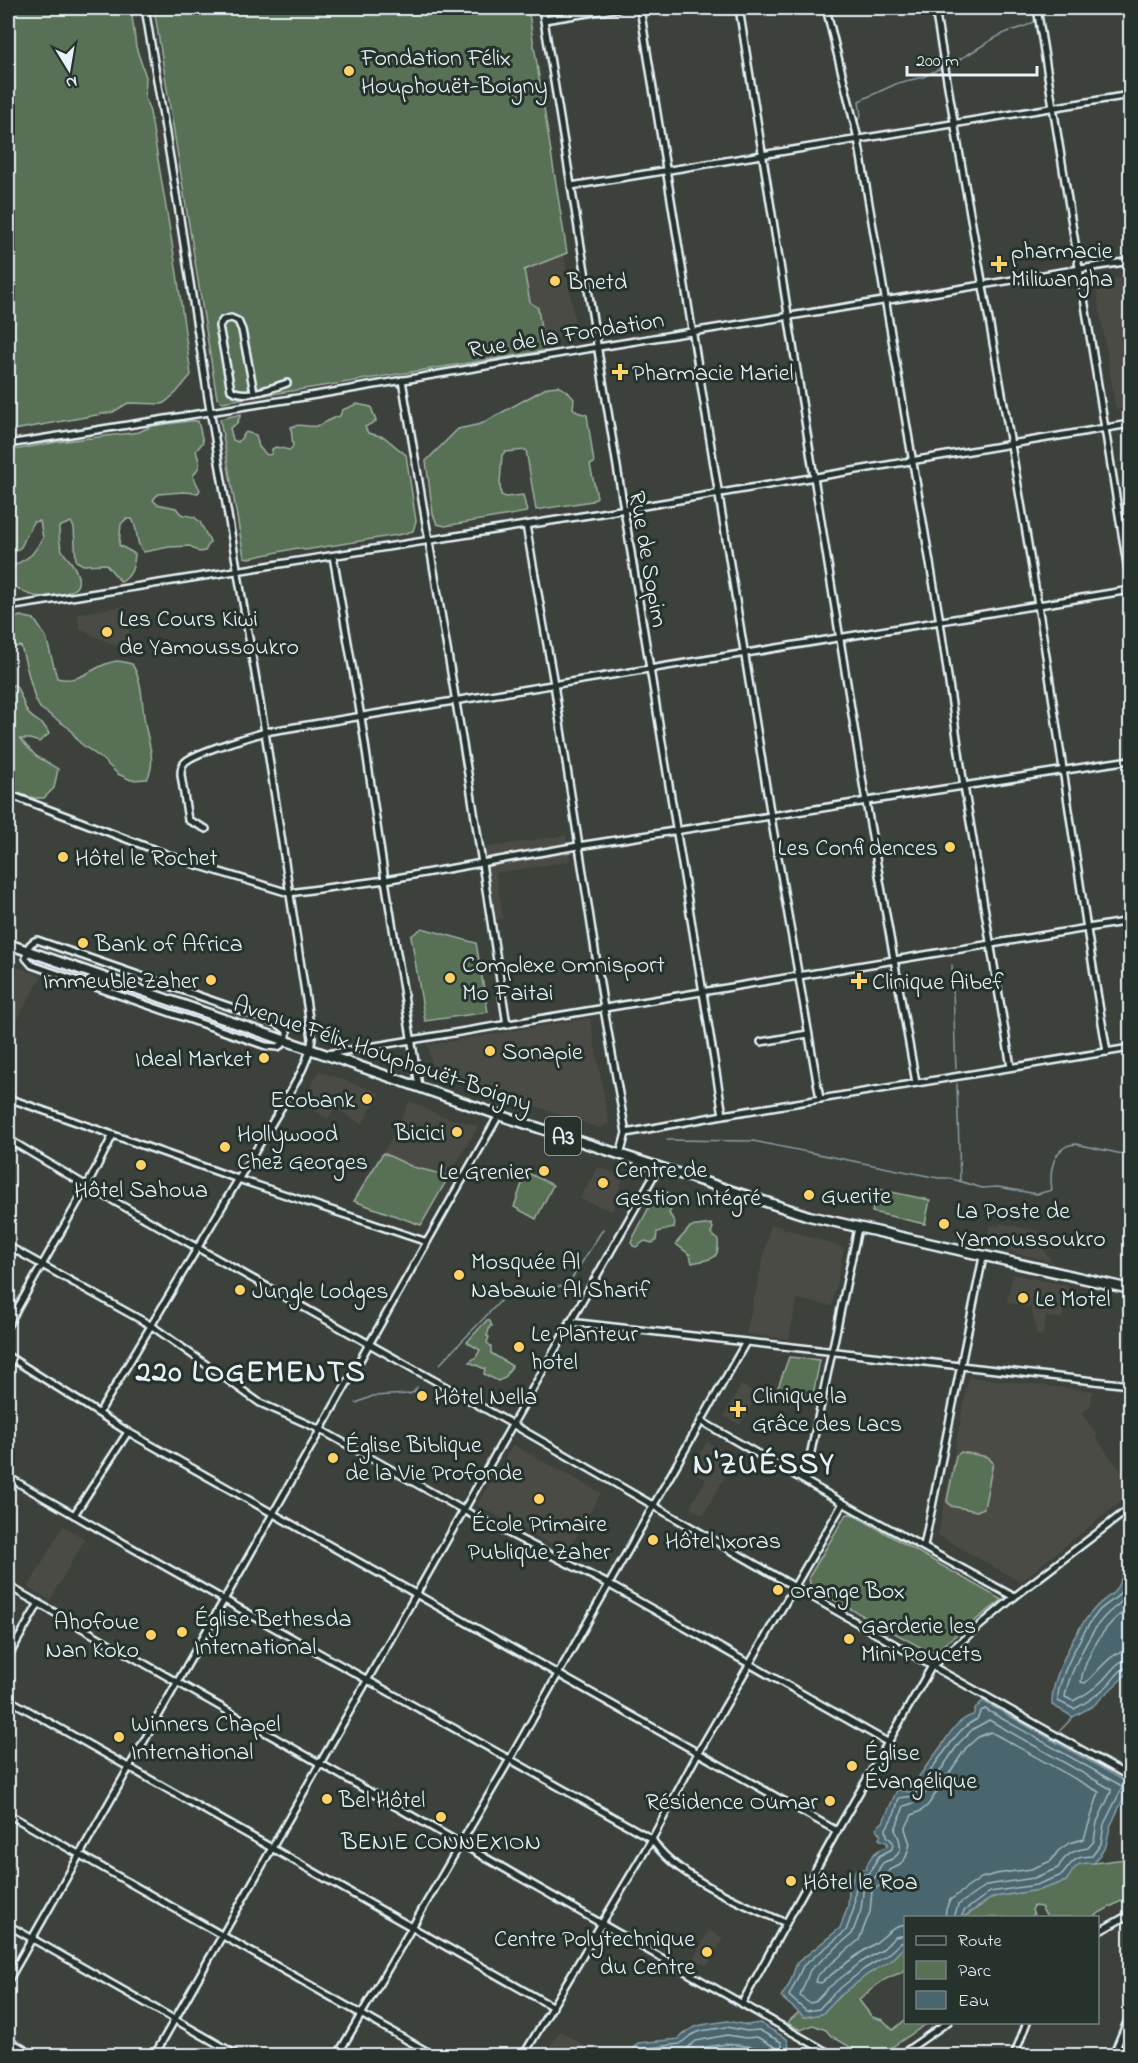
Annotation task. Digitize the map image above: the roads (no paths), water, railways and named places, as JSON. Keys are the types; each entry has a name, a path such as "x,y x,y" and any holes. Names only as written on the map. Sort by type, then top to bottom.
{"highway":[{"name":"Avenue Félix Houphouët-Boigny","path":"8,944 658,1168 809,1216 1131,1289"}],"street":[{"path":"99,1413 303,1068 311,1050 311,1029 265,732 145,8"},
{"name":"Rue de Sopim","path":"542,8 622,509 723,1115"},
{"path":"544,20 620,8"},
{"path":"640,8 771,817 820,1099"},
{"path":"739,8 866,802 916,1083"},
{"path":"826,8 858,139 940,622 964,786 1011,1067"},
{"path":"935,8 1012,444 1064,770 1085,929 1107,1052"},
{"path":"1036,8 1131,583"},
{"path":"571,186 1131,95"},
{"name":"Rue de la Fondation","path":"8,444 1131,261"},
{"path":"254,392 242,330 238,321 231,318 223,320 219,326 231,390 239,393 254,392 287,384"},
{"path":"402,380 430,540 507,1024"},
{"path":"8,607 526,525 1131,424"},
{"path":"526,525 554,684 603,1009 626,1133 620,1155"},
{"path":"333,556 361,717 410,1041 419,1086"},
{"path":"206,829 188,820 180,770 184,763 197,754 265,732 1131,590"},
{"path":"8,794 187,862 289,893 385,880 578,846 1131,760"},
{"path":"327,1054 1131,921"},
{"path":"26,950 33,942 42,940 217,1001 282,1025 287,1030 287,1041"},
{"path":"761,1042 808,1034"},
{"path":"626,1133 1131,1048"},
{"path":"8,1098 238,1179 427,1242"},
{"path":"8,1981 500,1114"},
{"path":"8,1325 87,1186 113,1135"},
{"path":"8,1139 87,1186 512,1424 932,1666 1131,1777"},
{"path":"154,2055 658,1168"},
{"path":"805,1480 858,1228"},
{"path":"8,1246 152,1326 261,1404 321,1430 463,1510 608,1584 889,1743"},
{"path":"924,1546 982,1257"},
{"path":"569,1322 1131,1385"},
{"path":"337,2055 510,1759 746,1342"},
{"path":"8,1356 128,1431 272,1514 837,1831"},
{"path":"701,1421 843,1503 1014,1597"},
{"path":"74,1515 128,1431"},
{"path":"8,1477 224,1601 368,1679 652,1839 669,1860 698,1880 738,1902 786,1923"},
{"path":"523,2055 652,1839 698,1753 843,1503"},
{"path":"742,2003 932,1666 1014,1597 1131,1508"},
{"path":"8,1586 834,2055"},
{"path":"8,1657 39,1603"},
{"path":"8,1699 552,2007"},
{"path":"8,1814 435,2055"},
{"path":"1099,1931 1131,1914"},
{"path":"8,1925 239,2055"},
{"path":"1113,2055 1131,2015"},
{"path":"899,2055 945,2024"},
{"path":"1014,2055 1026,2024"},
{"path":"8,2040 35,2055"},
{"path":"906,2050 912,2055"}],"water":[{"path":"1130,1565 1130,1671 1093,1706 1073,1717 1052,1705 1060,1668 1080,1628 1097,1606 1113,1593"},
{"path":"983,1701 1130,1784 1110,1827 1106,1846 1094,1863 1079,1864 1066,1881 1039,1890 993,1897 964,1916 904,1916 904,1947 890,1961 868,1974 836,1999 822,2014 804,2017 781,1997 789,1985 797,1963 840,1928 848,1906 849,1891 856,1869 866,1869 873,1855 886,1847 888,1843 879,1839 881,1834 876,1828 883,1822 897,1790 910,1792 952,1730 961,1721 973,1715"},
{"path":"727,2021 747,2025 760,2023 787,2039 791,2055 626,2055 638,2043 679,2039 696,2027"}],"waterway":[{"path":"1040,14 1044,8"},
{"path":"947,65 1002,34 1027,26 1036,20"},
{"path":"857,121 861,116 859,101 898,83 923,77 943,67"},
{"path":"952,965 956,1069"},
{"path":"957,1084 960,1181"},
{"path":"667,1140 753,1141 938,1178 949,1178 982,1188 998,1187 1037,1194 1052,1190 1051,1175 1054,1161 1062,1149 1068,1146 1076,1144 1127,1155"},
{"path":"440,1364 508,1293 563,1286 569,1283 603,1229"},
{"path":"356,1403 373,1396 409,1394 417,1387"},
{"path":"1051,1740 1073,1717"}],"place":[{"name":"Fondation Félix Houphouët-Boigny","path":"349,71"},
{"name":"pharmacie Miliwangha","path":"999,264"},
{"name":"Bnetd","path":"555,281"},
{"name":"Pharmacie Mariel","path":"620,372"},
{"name":"Les Cours Kiwi de Yamoussoukro","path":"107,632"},
{"name":"Les Confidences","path":"950,847"},
{"name":"Hôtel le Rochet","path":"63,857"},
{"name":"Bank of Africa","path":"83,943"},
{"name":"Complexe Omnisport Mo Faitai","path":"450,978"},
{"name":"Immeuble Zaher","path":"211,980"},
{"name":"Clinique Aibef","path":"859,981"},
{"name":"Sonapie","path":"490,1051"},
{"name":"Ideal Market","path":"264,1058"},
{"name":"Ecobank","path":"367,1099"},
{"name":"Bicici","path":"457,1132"},
{"name":"Hollywood Chez Georges","path":"225,1147"},
{"name":"Hôtel Sahoua","path":"141,1165"},
{"name":"Le Grenier","path":"544,1171"},
{"name":"Centre de Gestion Intégré","path":"603,1183"},
{"name":"Guerite","path":"809,1195"},
{"name":"La Poste de Yamoussoukro","path":"944,1224"},
{"name":"Mosquée Al Nabawie Al Sharif","path":"459,1275"},
{"name":"Jungle Lodges","path":"240,1290"},
{"name":"Le Motel","path":"1023,1298"},
{"name":"Le Planteur hotel","path":"519,1347"},
{"name":"Hôtel Nella","path":"422,1396"},
{"name":"Clinique la Grâce des Lacs","path":"738,1409"},
{"name":"Église Biblique de la Vie Profonde","path":"333,1458"},
{"name":"École Primaire Publique Zaher","path":"539,1499"},
{"name":"Hôtel Ixoras","path":"653,1540"},
{"name":"Orange Box","path":"778,1590"},
{"name":"Église Bethesda International","path":"182,1632"},
{"name":"Ahofoue Nan Koko","path":"151,1635"},
{"name":"Garderie les Mini Poucets","path":"849,1639"},
{"name":"Winners Chapel International","path":"119,1737"},
{"name":"Église Évangélique","path":"852,1766"},
{"name":"Bel Hôtel","path":"327,1799"},
{"name":"Résidence Oumar","path":"830,1801"},
{"name":"BENIE CONNEXION","path":"441,1817"},
{"name":"Hôtel le Roa","path":"791,1881"},
{"name":"Centre Polytechnique du Centre","path":"707,1952"}],"district":[{"name":"220 LOGEMENTS","path":"251,1371"},
{"name":"N'ZUÉSSY","path":"764,1463"}]}
